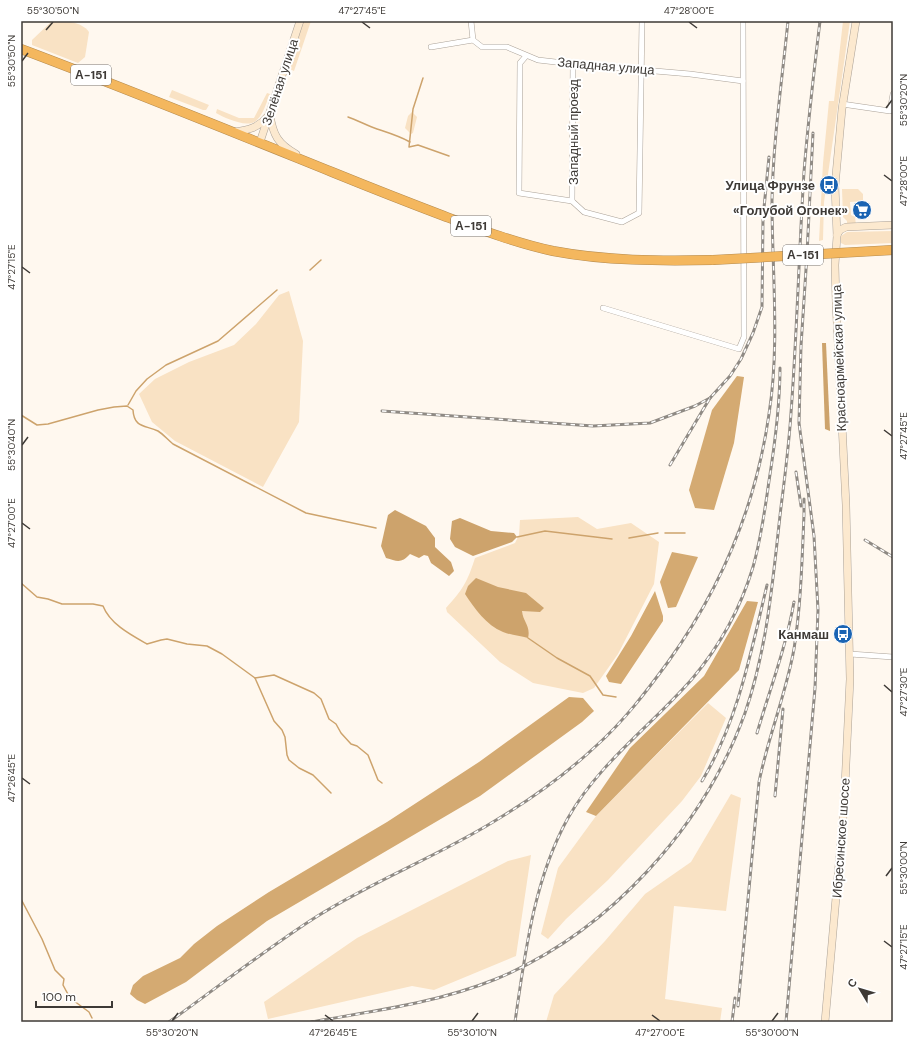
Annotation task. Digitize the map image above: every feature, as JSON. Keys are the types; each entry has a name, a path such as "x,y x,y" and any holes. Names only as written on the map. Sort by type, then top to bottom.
{"highway":[{"name":"А-151","path":"21,49 260,142 464,224 510,239 552,250 596,258 646,261 713,260 893,250"}],"main road":[{"name":"Зелёная улица","path":"260,142 300,21"},
{"name":"Красноармейская улица","path":"850,654 846,505 836,303 835,180 842,104 856,21"},
{"path":"233,132 254,129 270,113"},
{"path":"270,113 273,132 281,144 311,163"},
{"path":"836,212 840,222 846,227"},
{"path":"836,236 840,230 846,227 893,225"},
{"name":"Ибресинское шоссе","path":"825,1022 844,807 850,704 850,654"}],"street":[{"path":"431,47 473,40 471,21"},
{"path":"526,56 520,64 519,193 572,200 584,212 622,222 639,213 642,21"},
{"path":"603,308 739,349 744,337 743,21"},
{"name":"Западная улица","path":"473,40 482,47 507,47 538,60 690,74 743,81"},
{"name":"Западный проезд","path":"572,200 573,64"},
{"path":"842,104 890,111 893,94"},
{"path":"850,654 893,657"}],"shaded area":[{"path":"52,21 77,24 86,28 89,32 85,57 78,63 32,45 32,40"},
{"path":"303,21 311,21 294,71 288,68"},
{"path":"843,21 850,21 824,202 823,240 819,241 823,163 829,101 834,101"},
{"path":"172,90 209,105 206,110 203,110 169,97"},
{"path":"267,93 270,94 263,111 257,120 253,122 236,122 216,113 217,109 239,118 254,118"},
{"path":"412,112 417,117 413,133 411,134 405,128 408,116"},
{"path":"842,189 858,189 863,194 863,201 850,202 851,215 855,217 856,225 847,225 847,221 843,217"},
{"path":"893,231 893,243 845,245 841,243 841,236 847,232"},
{"path":"289,291 303,341 299,422 263,487 175,441 152,422 139,394 155,379 189,362 234,345 256,324 279,295"},
{"path":"822,343 826,343 830,431 825,429"},
{"path":"737,376 744,377 734,443 714,510 695,508 689,490 712,410"},
{"path":"395,510 426,526 435,538 435,547 451,562 454,571 449,576 431,563 428,556 424,555 419,558 410,554 399,561 386,558 381,546 388,515"},
{"path":"578,517 597,529 631,523 659,542 654,584 618,654 594,688 583,693 533,683 500,662 447,612 446,608 457,596 464,585 475,558 515,543 519,535 520,520"},
{"path":"460,518 491,531 514,533 517,537 512,542 473,556 455,547 450,539 452,521"},
{"path":"672,552 698,557 676,607 668,608 660,582"},
{"path":"476,578 498,587 526,593 544,608 540,612 522,611 528,627 528,638 503,632 491,625 481,616 465,594 468,586"},
{"path":"655,591 663,616 663,621 621,684 609,682 606,676 631,636"},
{"path":"747,601 758,602 739,670 596,816 586,812 630,748 704,676"},
{"path":"569,697 583,698 594,711 582,722 480,796 267,921 186,982 145,1004 130,994 133,985 143,976 180,958 194,944 217,926 269,892 387,822 479,762"},
{"path":"708,703 726,718 701,776 682,801 608,880 566,919 548,939 541,934 558,868 596,816"},
{"path":"731,794 741,798 726,911 674,906 665,999 722,1008 720,1022 546,1022 554,995 605,941 645,894 691,862"},
{"path":"531,855 516,956 434,990 412,986 268,1019 264,1002 357,938 508,861"}],"waterway":[{"path":"423,78 413,109 409,147 418,145 449,156"},
{"path":"348,117 410,142"},
{"path":"310,270 321,260"},
{"path":"128,405 136,391 147,379 166,365 218,341 277,290"},
{"path":"21,415 37,425 48,424 98,410 127,406 133,410 136,420 141,425 158,431 173,444 306,513 376,528"},
{"path":"517,537 545,531 612,539"},
{"path":"629,538 658,533"},
{"path":"665,533 685,533"},
{"path":"21,583 37,597 62,604 93,604 103,606 116,624 147,644 167,639 187,644 207,646 222,654 255,678 274,721 282,730 285,737 289,760 299,768 313,775 331,793"},
{"path":"528,638 557,658 590,676 603,695 616,697"},
{"path":"255,678 274,675 314,693 321,699 329,719 336,724 341,733 351,744 357,746 368,755 378,780 382,783"},
{"path":"21,899 42,939 55,970 64,979 63,985 70,998 89,1012 92,1018"}],"railway":[{"path":"169,1022 260,955 316,917 360,892 471,835 507,814 547,787 584,757 616,727 668,662 705,605 734,544 746,513 763,448 769,414 775,335 772,228 773,178 788,21"},
{"path":"311,1022 382,1010 428,1000 474,987 496,979 537,959 577,934 614,904 648,871 678,835 705,796 727,755 745,713 753,688 769,611 787,460 795,353 804,172 820,21"},
{"path":"786,1022 815,688 818,610 814,536 799,423 801,346 813,133"},
{"path":"670,465 710,398 730,376 741,359 753,333 762,307 763,218 769,157"},
{"path":"515,1022 532,917 556,841 568,818 581,798 610,762 676,696 702,667 736,612 753,567 761,535 777,424 780,368"},
{"path":"382,411 593,426 650,423 695,406 710,398"},
{"path":"796,472 801,506"},
{"path":"738,1006 759,782 791,666 794,649 801,582 804,499"},
{"path":"865,540 893,557"},
{"path":"702,781 725,734 742,686 767,585"},
{"path":"757,733 782,652 794,602"},
{"path":"775,796 783,709"},
{"path":"732,1022 735,998"}],"place":[{"name":"Улица Фрунзе","path":"829,185"},
{"name":"«Голубой Огонек»","path":"862,210"},
{"name":"Канмаш","path":"843,634"}]}
